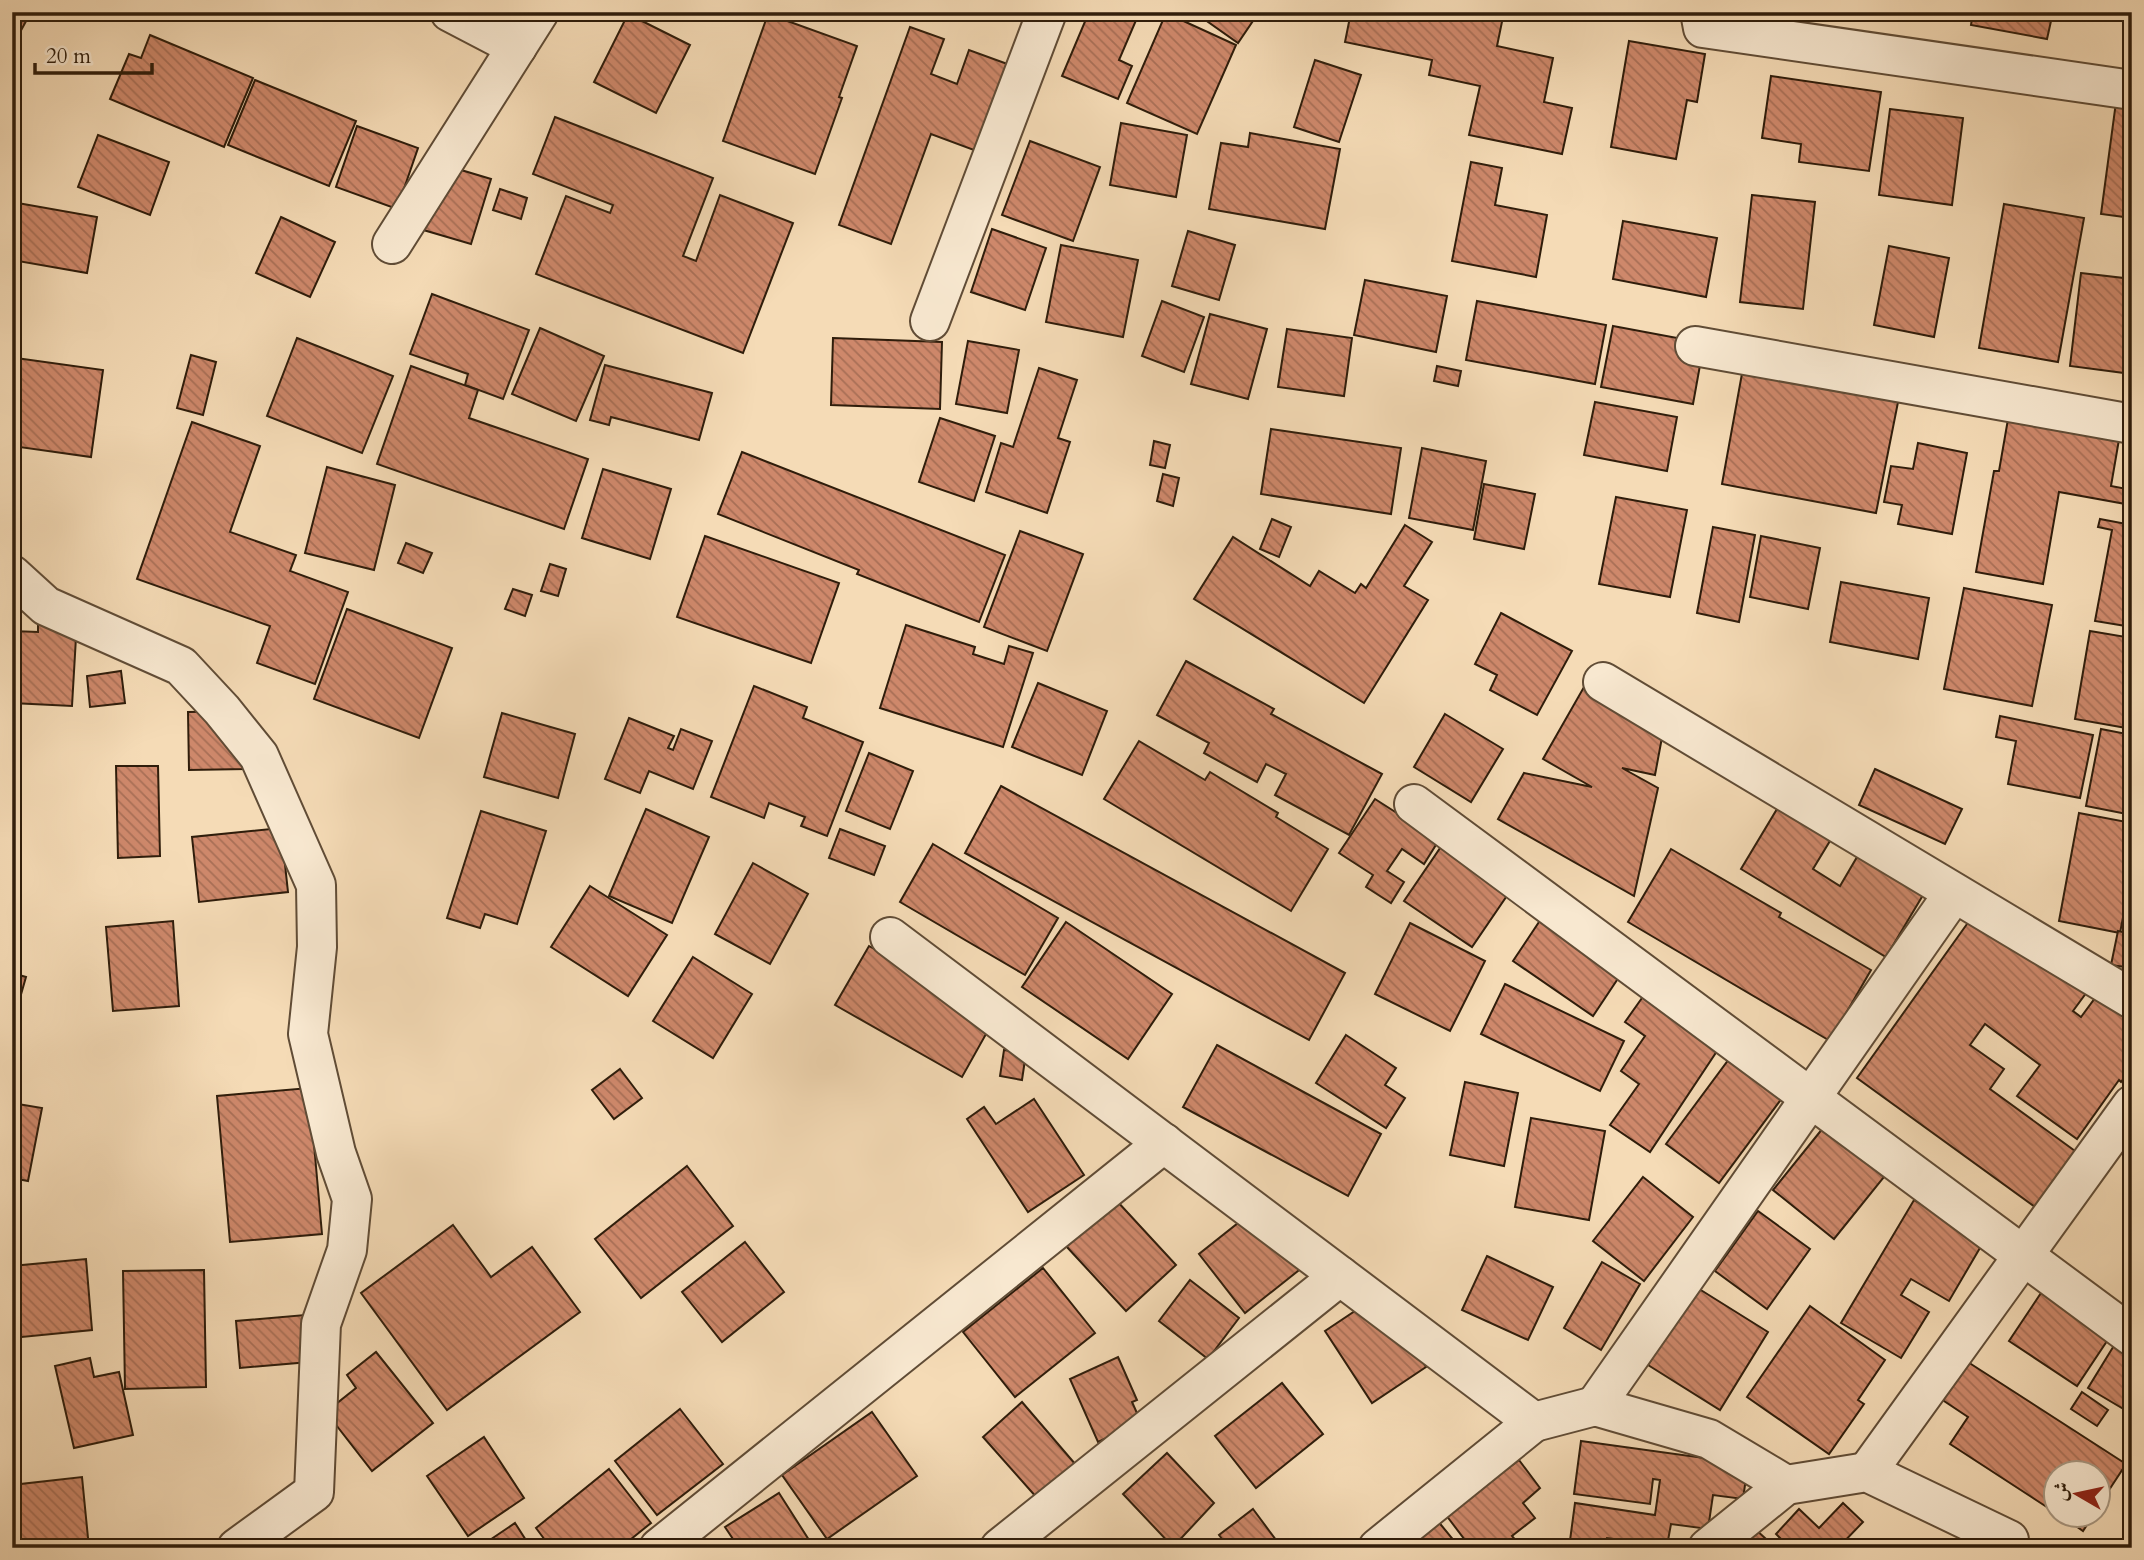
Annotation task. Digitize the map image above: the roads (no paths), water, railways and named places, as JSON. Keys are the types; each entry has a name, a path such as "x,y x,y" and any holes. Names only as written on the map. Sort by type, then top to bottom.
{"street":[{"path":"450,12 517,47"},
{"path":"392,244 539,12"},
{"path":"930,321 1047,12"},
{"path":"1700,12 1703,28 2132,90"},
{"path":"1695,346 2132,424"},
{"path":"12,575 46,606 181,666 222,710 259,756 316,885 317,947 308,1034 336,1153 352,1199 347,1250 321,1324 314,1492 236,1548"},
{"path":"1603,682 2132,999"},
{"path":"1414,804 2132,1336"},
{"path":"1595,1406 1954,893"},
{"path":"890,937 1534,1422"},
{"path":"1867,1472 2132,1105"},
{"path":"659,1548 1164,1143"},
{"path":"1000,1548 1340,1276"},
{"path":"1378,1548 1534,1422 1595,1406 1709,1438 1786,1485"},
{"path":"1708,1548 1786,1485 1867,1472 2010,1545"}]}
